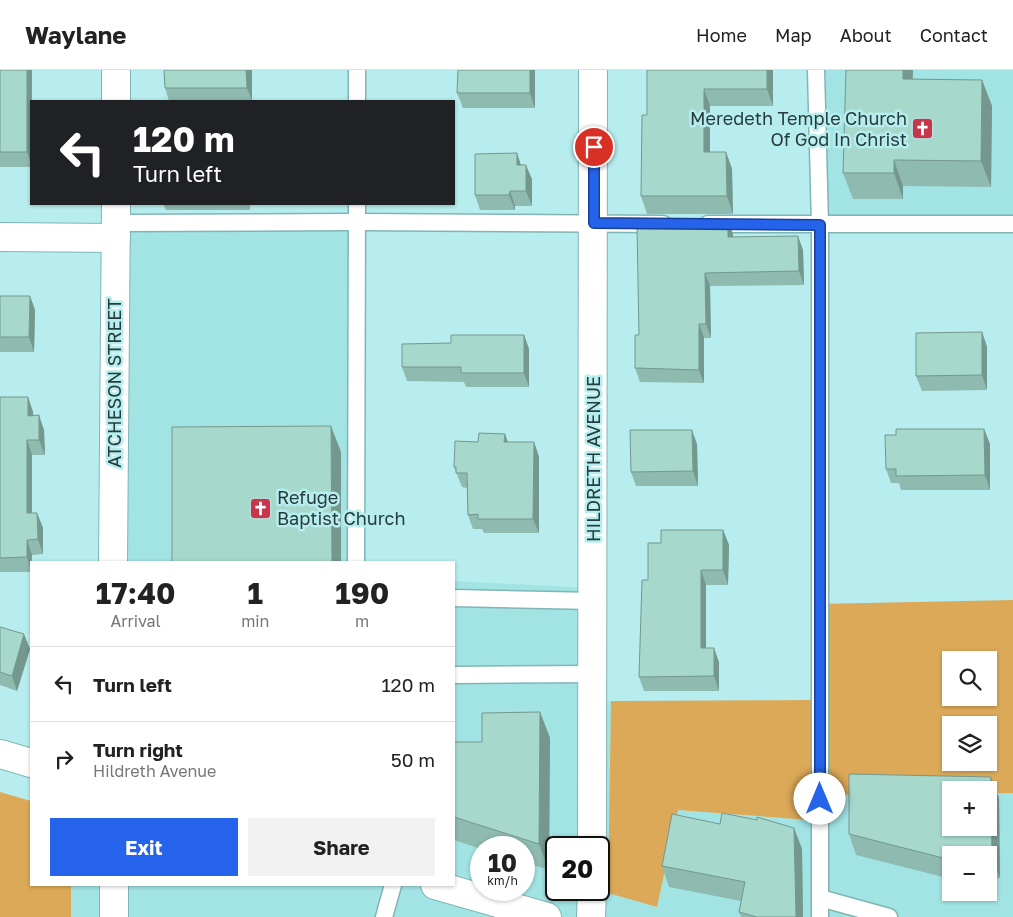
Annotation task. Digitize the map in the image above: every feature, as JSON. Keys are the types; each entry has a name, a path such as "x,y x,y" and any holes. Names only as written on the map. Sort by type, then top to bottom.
{"street":[{"path":"116,70 116,100"},
{"name":"HILDRETH AVENUE","path":"592,836 594,70"},
{"path":"0,237 116,222"},
{"name":"ATCHESON STREET","path":"113,561 116,222"},
{"path":"0,754 30,763"},
{"path":"114,886 114,917"},
{"path":"438,886 547,917"},
{"path":"591,917 592,901"}],"lane":[{"path":"357,70 357,100"},
{"path":"816,70 820,225 820,917"},
{"path":"356,561 357,205"},
{"path":"116,222 1013,224"},
{"path":"455,598 594,602"},
{"path":"455,675 594,674"},
{"path":"384,917 393,886"},
{"path":"820,898 889,917"}],"shaded area":[{"path":"818,70 1013,70 1013,227 818,226"},
{"path":"353,226 359,561 106,561 105,229"},
{"path":"455,581 590,588 589,702 611,701 610,836 545,836 545,901 610,901 610,893 657,907 678,810 809,820 810,795 942,794 942,836 997,836 997,793 1013,793 1013,917 71,917 71,886 455,886"},
{"path":"1013,600 1013,793 997,793 997,781 942,781 942,794 810,795 809,820 678,810 657,907 610,894 611,701 819,700 816,604"},
{"path":"0,792 30,801 30,886 71,886 71,917 0,917"}],"building":[{"path":"0,70 27,70 27,152 0,152"},
{"path":"164,70 246,70 247,88 165,88"},
{"path":"458,70 530,70 530,93 457,93"},
{"path":"647,70 767,70 767,89 704,89 704,152 726,152 727,196 641,196 642,115 647,115"},
{"name":"Meredeth Temple Church Of God In Christ","path":"846,70 903,70 903,79 982,80 981,161 894,160 894,173 843,173"},
{"path":"517,153 517,165 526,165 526,191 510,191 509,195 475,195 475,154"},
{"path":"642,220 728,220 728,237 798,236 799,271 705,273 706,324 699,324 699,370 635,368 635,335 639,335 637,226 642,226"},
{"path":"0,296 30,296 29,337 0,337"},
{"path":"982,332 982,375 916,376 916,333"},
{"path":"451,335 524,335 524,373 461,373 461,367 402,367 402,344 451,343"},
{"path":"0,397 28,397 28,416 39,415 39,440 27,440 27,513 37,513 38,539 27,540 27,557 0,558"},
{"name":"Refuge Baptist Church","path":"331,426 332,561 172,561 172,427"},
{"path":"896,429 984,429 985,475 896,476 896,469 886,469 885,435 896,435"},
{"path":"630,430 692,430 693,471 631,472"},
{"path":"479,433 505,434 504,442 534,442 533,519 478,519 478,514 468,515 467,473 456,473 456,467 454,467 455,441 478,442"},
{"path":"661,530 723,530 723,570 701,570 701,648 714,648 714,676 639,677 642,580 648,580 648,543 661,543"},
{"path":"0,627 24,634 12,676 0,672"},
{"path":"540,712 539,844 535,843 535,836 514,836 455,817 455,742 482,742 482,713"},
{"path":"849,774 991,777 991,781 942,781 942,836 992,836 992,846 942,846 942,858 849,834"},
{"path":"722,813 757,820 757,817 794,828 796,917 757,917 739,912 745,882 662,866 672,814 720,824"}],"place":[{"name":"Meredeth Temple Church Of God In Christ","path":"923,129"},
{"name":"Refuge Baptist Church","path":"261,508"}],"route":[{"path":"594,147 594,223 820,225 820,799"}]}
